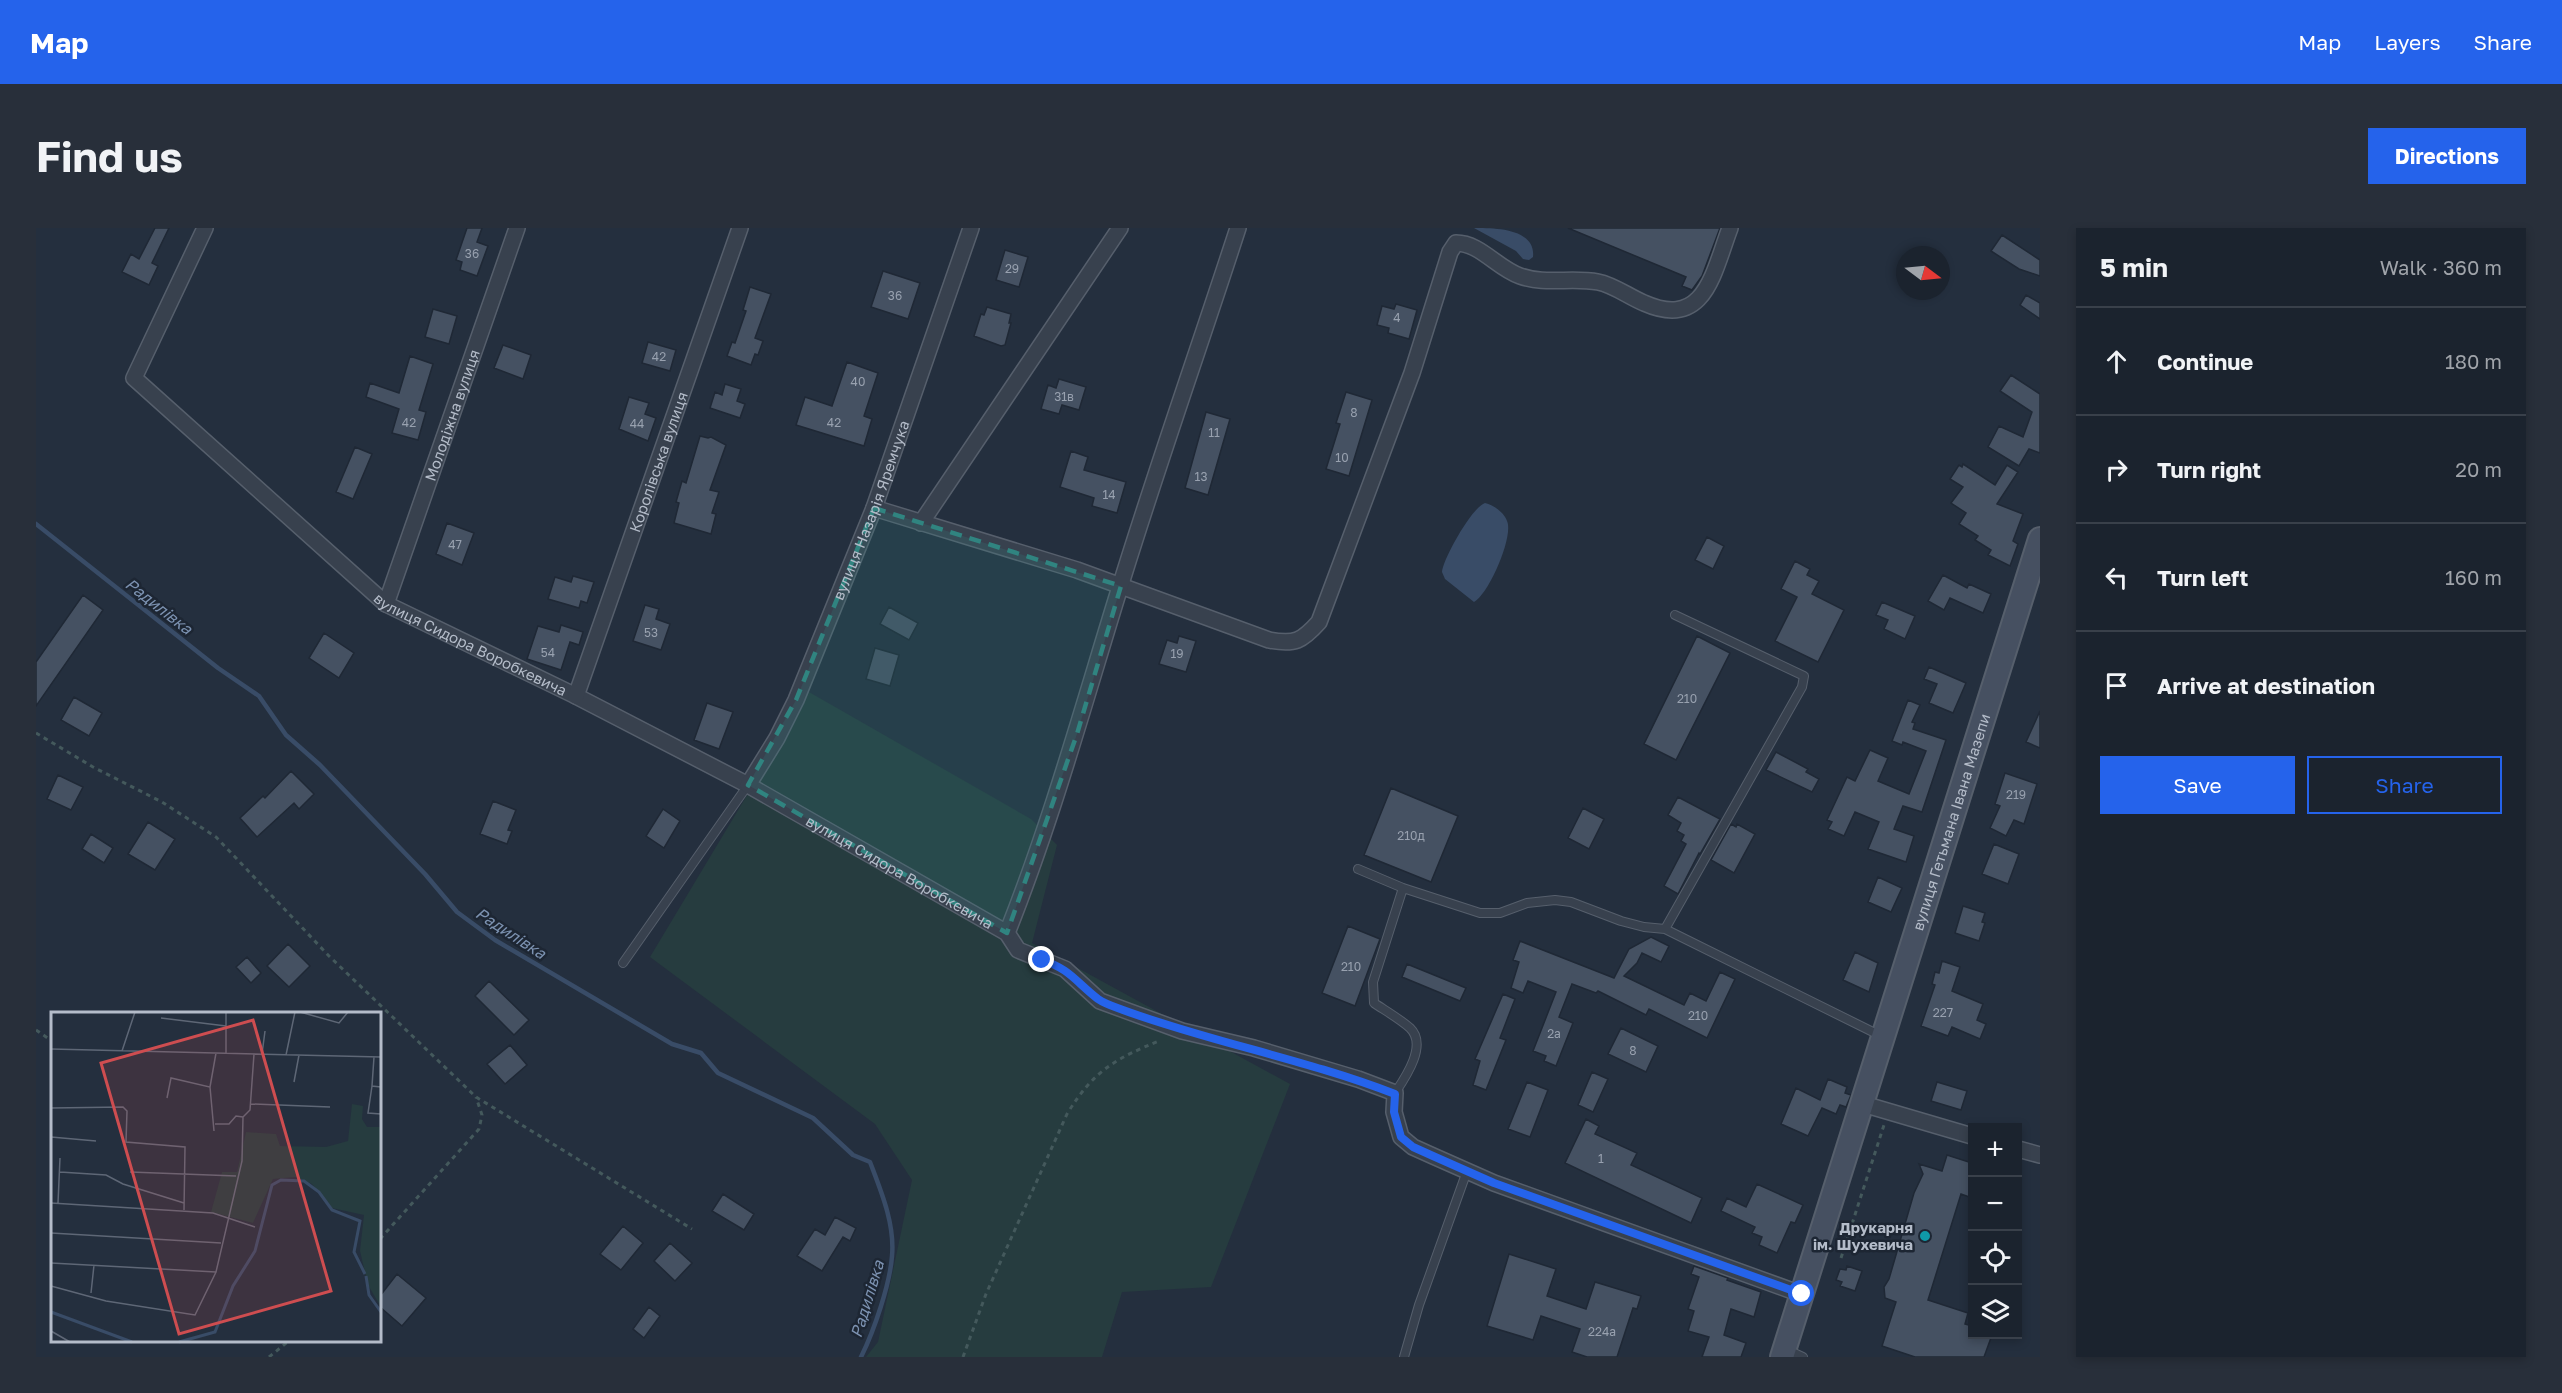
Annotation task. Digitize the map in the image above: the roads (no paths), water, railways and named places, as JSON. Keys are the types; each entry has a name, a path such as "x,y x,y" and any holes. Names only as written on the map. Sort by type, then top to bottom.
{"main road":[{"name":"вулиця Гетьмана Івана Мазепи","path":"1790,1354 1802,1294 2040,539"}],"street":[{"name":"вулиця Сидора Воробкевича","path":"205,228 134,378 386,604 576,696 748,785 1007,933 1018,950 1065,969 1100,1000 1182,1031 1254,1048 1358,1079 1395,1094"},
{"name":"Молодіжна вулиця","path":"386,604 517,228"},
{"name":"Королівська вулиця","path":"576,696 740,228"},
{"name":"вулиця Назарія Яремчука","path":"748,785 796,700 874,508 971,228"},
{"path":"921,523 1120,228"},
{"path":"1007,933 1033,867 1073,746 1120,586 1238,228"},
{"path":"874,508 1077,570 1269,640 1287,644 1305,638 1319,622 1412,373 1450,252 1456,243 1467,243 1519,276 1538,280 1598,282 1662,311 1677,312 1693,306 1701,297 1730,228"},
{"path":"1395,1094 1394,1112 1401,1137 1413,1147 1467,1171 1802,1294"},
{"path":"1863,1104 1968,1135"},
{"path":"2022,1150 2040,1155"}],"lane":[{"path":"1665,929 1802,687 1804,676 1675,615"},
{"path":"622,963 748,785"},
{"path":"1358,869 1403,888 1480,913 1500,913 1527,903 1555,900 1572,902 1621,921 1665,929 1884,1038"},
{"path":"1395,1094 1410,1072 1417,1046 1412,1029 1374,1003 1373,982 1403,888"},
{"path":"1404,1357 1419,1305 1467,1171"}],"water":[{"path":"1474,228 1492,228 1521,235 1532,247 1533,257 1529,260 1523,259 1516,251"},
{"path":"1485,503 1495,507 1507,521 1507,539 1493,577 1474,602 1445,579 1442,572 1447,556 1459,534 1473,514"}],"waterway":[{"name":"Радилівка","path":"36,524 218,668 259,696 286,735 320,765 425,874 457,912 495,940 672,1044 701,1053 718,1073 813,1118 853,1155 870,1162 889,1220 892,1256 881,1307 861,1357"}],"place":[{"name":"Друкарня ім. Шухевича","path":"1925,1236"}]}
